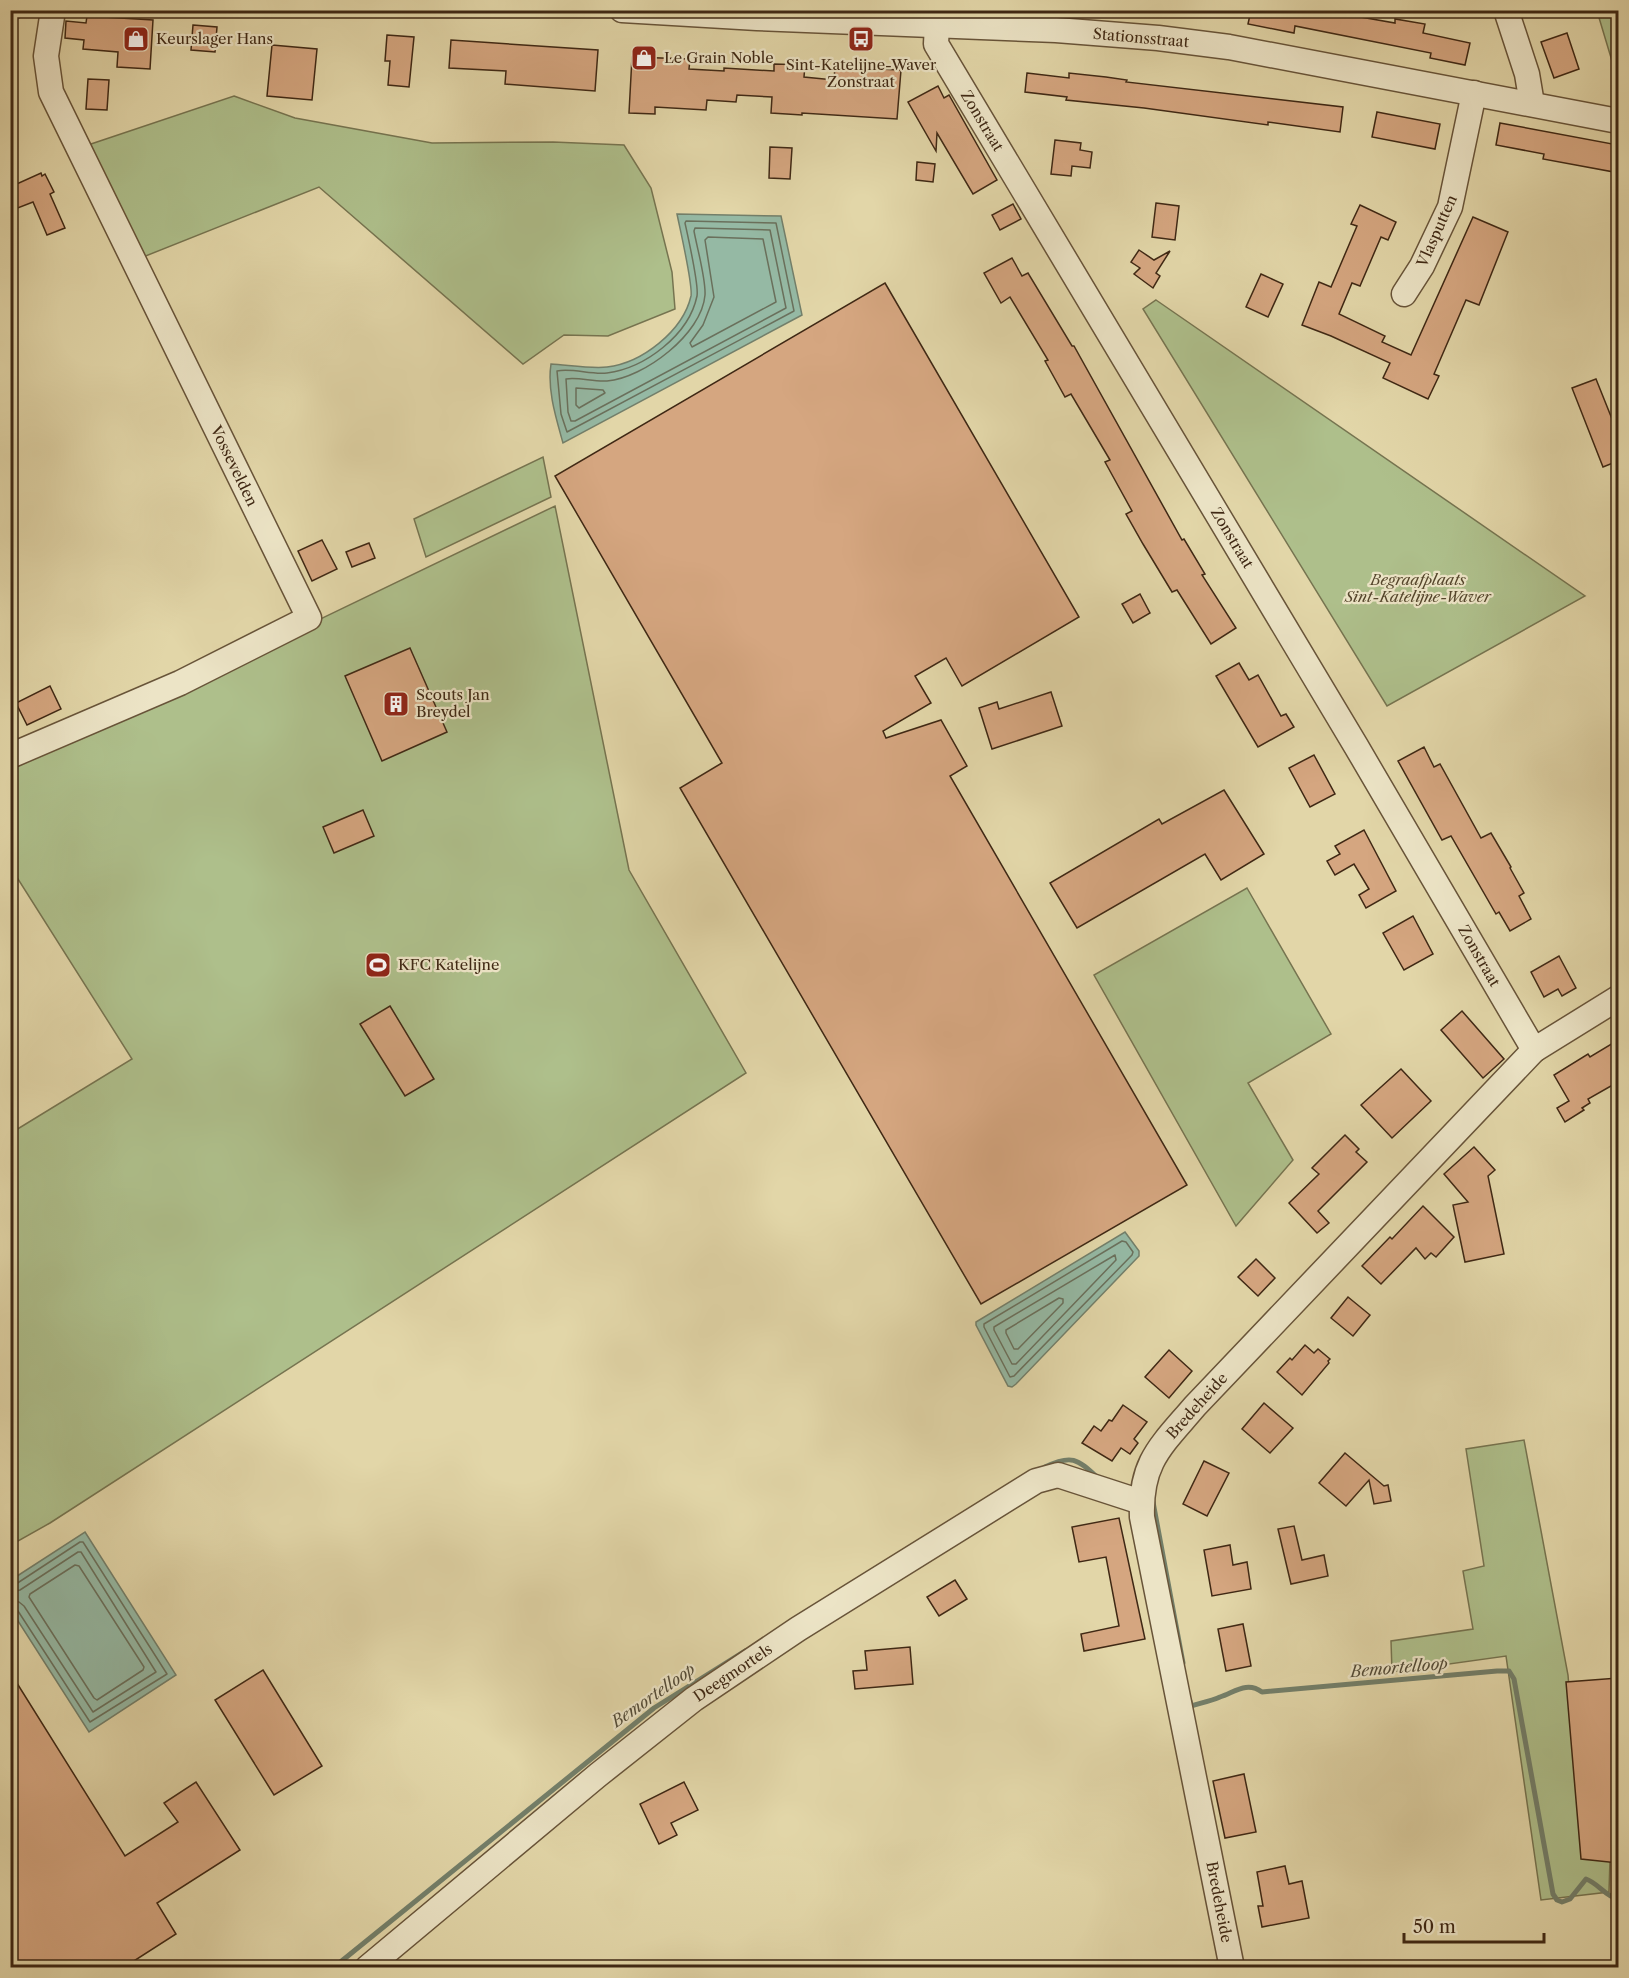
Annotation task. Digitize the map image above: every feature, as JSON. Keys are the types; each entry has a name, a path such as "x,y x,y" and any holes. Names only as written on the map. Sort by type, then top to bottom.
{"street":[{"name":"Vossevelden","path":"10,756 180,683 309,618 51,92 46,56 53,10"},
{"name":"Stationsstraat","path":"622,10 1101,34 1229,46 1618,121"},
{"path":"1506,10 1527,74 1532,104"},
{"name":"Zonstraat","path":"937,25 936,44 1350,736 1534,1050"},
{"name":"Vlasputten","path":"1404,294 1422,266 1450,207 1474,93"},
{"name":"Bredeheide","path":"1232,1968 1142,1517 1143,1483 1154,1455 1195,1406 1534,1050 1618,998"},
{"name":"Deegmortels","path":"367,1968 598,1775 694,1699 798,1629 1036,1481 1058,1475 1141,1502"}],"green space":[{"path":"1597,11 1618,11 1618,81"},
{"path":"234,96 295,118 432,143 553,142 624,145 651,188 672,272 675,309 608,336 564,335 523,364 319,187 138,259 85,146"},
{"name":"Begraafplaats Sint-Katelijne-Waver","path":"1156,300 1585,596 1387,706 1143,309"},
{"path":"543,457 551,497 426,557 414,519"},
{"name":"KFC Katelijne","path":"555,506 629,870 746,1073 50,1523 11,1545 11,1133 132,1059 11,868 11,768"},
{"path":"1247,888 1331,1034 1248,1083 1293,1160 1236,1226 1094,975"},
{"path":"1524,1440 1568,1675 1583,1856 1610,1859 1609,1892 1541,1900 1506,1656 1392,1672 1391,1641 1473,1629 1463,1571 1484,1566 1466,1449"}],"water":[{"path":"677,214 781,216 802,315 563,443 551,394 551,364 607,367 634,359 647,352 670,333 687,309 691,290"},
{"path":"1125,1232 1139,1251 1139,1256 1016,1384 1012,1387 1008,1386 976,1322"},
{"path":"85,1532 176,1675 89,1732 11,1610 11,1580"}],"building":[{"path":"1251,10 1321,10 1395,23 1395,19 1425,24 1423,33 1470,43 1465,65 1430,58 1431,53 1295,26 1294,33 1248,24"},
{"path":"87,16 153,20 150,69 117,67 118,52 83,49 84,40 65,38 66,21 86,23"},
{"path":"193,25 217,27 215,52 191,50"},
{"path":"1567,33 1579,69 1554,78 1541,42"},
{"path":"387,35 414,37 409,87 388,85 390,61 385,61"},
{"path":"451,40 598,50 595,91 505,84 506,71 449,68"},
{"path":"272,45 317,49 312,100 267,96"},
{"path":"632,57 690,59 689,69 724,71 724,68 774,71 774,64 805,65 804,77 834,80 835,67 901,70 897,119 771,113 772,97 737,95 736,102 707,100 706,110 655,107 655,114 629,113"},
{"path":"1027,73 1069,78 1069,73 1127,80 1126,82 1343,107 1340,132 1066,100 1067,97 1025,92"},
{"path":"88,79 109,80 107,110 86,109"},
{"path":"938,86 944,98 949,95 997,180 973,194 937,133 936,151 908,102"},
{"path":"1377,112 1440,124 1435,149 1372,137"},
{"path":"1500,123 1618,145 1614,172 1543,159 1544,154 1496,145"},
{"path":"1055,140 1081,143 1080,150 1092,152 1090,168 1072,166 1071,176 1051,174"},
{"path":"770,147 792,148 790,179 769,178"},
{"path":"917,162 935,164 933,182 916,180"},
{"path":"41,173 42,176 45,174 54,192 50,194 65,228 47,235 33,202 10,211 10,187"},
{"path":"1156,203 1179,206 1175,240 1152,237"},
{"path":"1013,204 1021,219 1000,230 992,215"},
{"path":"1360,205 1396,222 1388,240 1381,237 1360,286 1352,283 1339,314 1385,336 1382,342 1411,355 1473,217 1508,232 1479,305 1466,300 1434,374 1439,376 1428,399 1383,378 1390,363 1302,325 1319,282 1331,287 1357,226 1351,224"},
{"path":"1139,250 1154,260 1170,251 1156,273 1160,276 1153,288 1134,274 1140,268 1131,262"},
{"path":"1012,258 1022,276 1028,273 1074,346 1182,540 1184,539 1205,574 1202,575 1236,628 1211,644 1177,590 1172,592 1126,514 1132,511 1105,462 1110,460 1071,394 1065,397 1045,361 1048,360 1010,297 1001,303 984,273"},
{"path":"1261,274 1283,284 1268,317 1246,307"},
{"path":"885,283 1079,617 962,686 946,658 915,676 931,703 883,731 886,738 941,720 967,766 950,776 1187,1185 981,1304 680,788 722,763 555,476"},
{"path":"1596,379 1618,434 1618,461 1603,467 1572,388"},
{"path":"322,540 337,569 312,581 298,551"},
{"path":"369,543 375,558 352,567 346,552"},
{"path":"1140,594 1150,613 1133,623 1122,604"},
{"name":"Scouts Jan Breydel","path":"410,648 447,732 382,761 345,676"},
{"path":"1239,663 1249,680 1258,675 1281,716 1286,714 1294,727 1258,747 1216,676"},
{"path":"50,686 61,709 27,725 16,703"},
{"path":"1051,692 1062,726 992,749 979,708 997,702 999,709"},
{"path":"1424,747 1434,767 1440,764 1481,838 1491,833 1524,893 1519,896 1531,919 1510,931 1499,912 1496,914 1451,836 1442,840 1398,761"},
{"path":"1314,755 1335,794 1310,807 1289,768"},
{"path":"1224,790 1264,854 1221,880 1205,854 1077,928 1050,883 1159,819 1162,824"},
{"path":"363,810 374,836 334,853 323,827"},
{"path":"1364,830 1396,891 1366,908 1359,895 1369,889 1354,864 1335,875 1327,861 1340,854 1335,846"},
{"path":"1413,916 1433,954 1404,970 1383,933"},
{"path":"1559,956 1576,988 1562,996 1558,989 1544,997 1531,972"},
{"path":"390,1006 434,1079 405,1096 360,1024"},
{"path":"1462,1011 1504,1059 1483,1078 1441,1030"},
{"path":"1618,1040 1618,1082 1588,1099 1590,1103 1582,1108 1584,1110 1565,1122 1557,1108 1569,1101 1554,1075 1588,1054 1590,1057"},
{"path":"1401,1069 1431,1101 1392,1138 1361,1105"},
{"path":"1345,1135 1359,1149 1356,1152 1367,1162 1318,1211 1329,1223 1317,1233 1289,1203 1319,1174 1312,1168"},
{"path":"1474,1147 1495,1170 1488,1176 1504,1254 1465,1262 1453,1205 1468,1202 1444,1174"},
{"path":"1423,1206 1454,1237 1436,1257 1431,1253 1425,1259 1416,1248 1381,1284 1362,1266"},
{"path":"1256,1259 1275,1278 1258,1296 1238,1277"},
{"path":"1348,1297 1370,1315 1353,1336 1331,1318"},
{"path":"1305,1345 1314,1353 1318,1349 1330,1359 1302,1395 1277,1372"},
{"path":"1169,1350 1192,1371 1169,1398 1145,1377"},
{"path":"1264,1403 1293,1428 1270,1453 1242,1429"},
{"path":"1123,1405 1147,1422 1134,1439 1138,1443 1130,1454 1121,1448 1112,1461 1082,1443 1094,1426 1101,1431 1109,1420 1112,1421"},
{"path":"1345,1453 1384,1486 1388,1485 1391,1501 1374,1504 1369,1480 1346,1506 1319,1483"},
{"path":"1204,1461 1229,1473 1207,1516 1183,1504"},
{"path":"1119,1518 1145,1639 1084,1651 1081,1634 1119,1626 1106,1557 1079,1562 1072,1527"},
{"path":"1294,1526 1302,1560 1324,1555 1328,1576 1291,1584 1278,1529"},
{"path":"1230,1545 1233,1565 1247,1562 1251,1589 1212,1596 1204,1550"},
{"path":"955,1580 967,1599 939,1616 927,1597"},
{"path":"1243,1624 1251,1666 1226,1671 1218,1629"},
{"path":"910,1647 913,1684 855,1689 853,1671 867,1670 865,1651"},
{"path":"263,1670 322,1766 274,1795 215,1700"},
{"path":"10,1672 125,1856 178,1822 164,1803 196,1782 240,1850 157,1903 176,1934 123,1968 10,1968"},
{"path":"1618,1678 1618,1863 1581,1859 1566,1682"},
{"path":"1244,1774 1256,1832 1225,1838 1213,1781"},
{"path":"684,1782 698,1810 671,1823 677,1835 659,1844 640,1804"},
{"path":"1285,1866 1289,1884 1302,1881 1309,1918 1262,1927 1258,1906 1263,1906 1257,1872"}],"waterway":[{"path":"10,22 28,10"},
{"name":"Bemortelloop","path":"1045,1467 1062,1461 1074,1460 1098,1478"},
{"name":"Bemortelloop","path":"1153,1502 1183,1663"},
{"name":"Bemortelloop","path":"333,1968 654,1708 745,1651"},
{"name":"Bemortelloop","path":"1190,1701 1191,1706 1246,1687 1262,1692 1509,1671 1514,1679 1553,1894 1557,1900 1562,1902 1570,1899 1586,1879 1618,1899"}],"place":[{"name":"Keurslager Hans","path":"136,39"},
{"name":"Sint-Katelijne-Waver Zonstraat","path":"861,39"},
{"name":"Le Grain Noble","path":"644,58"},
{"name":"Scouts Jan Breydel","path":"396,704"},
{"name":"KFC Katelijne","path":"378,965"}]}
